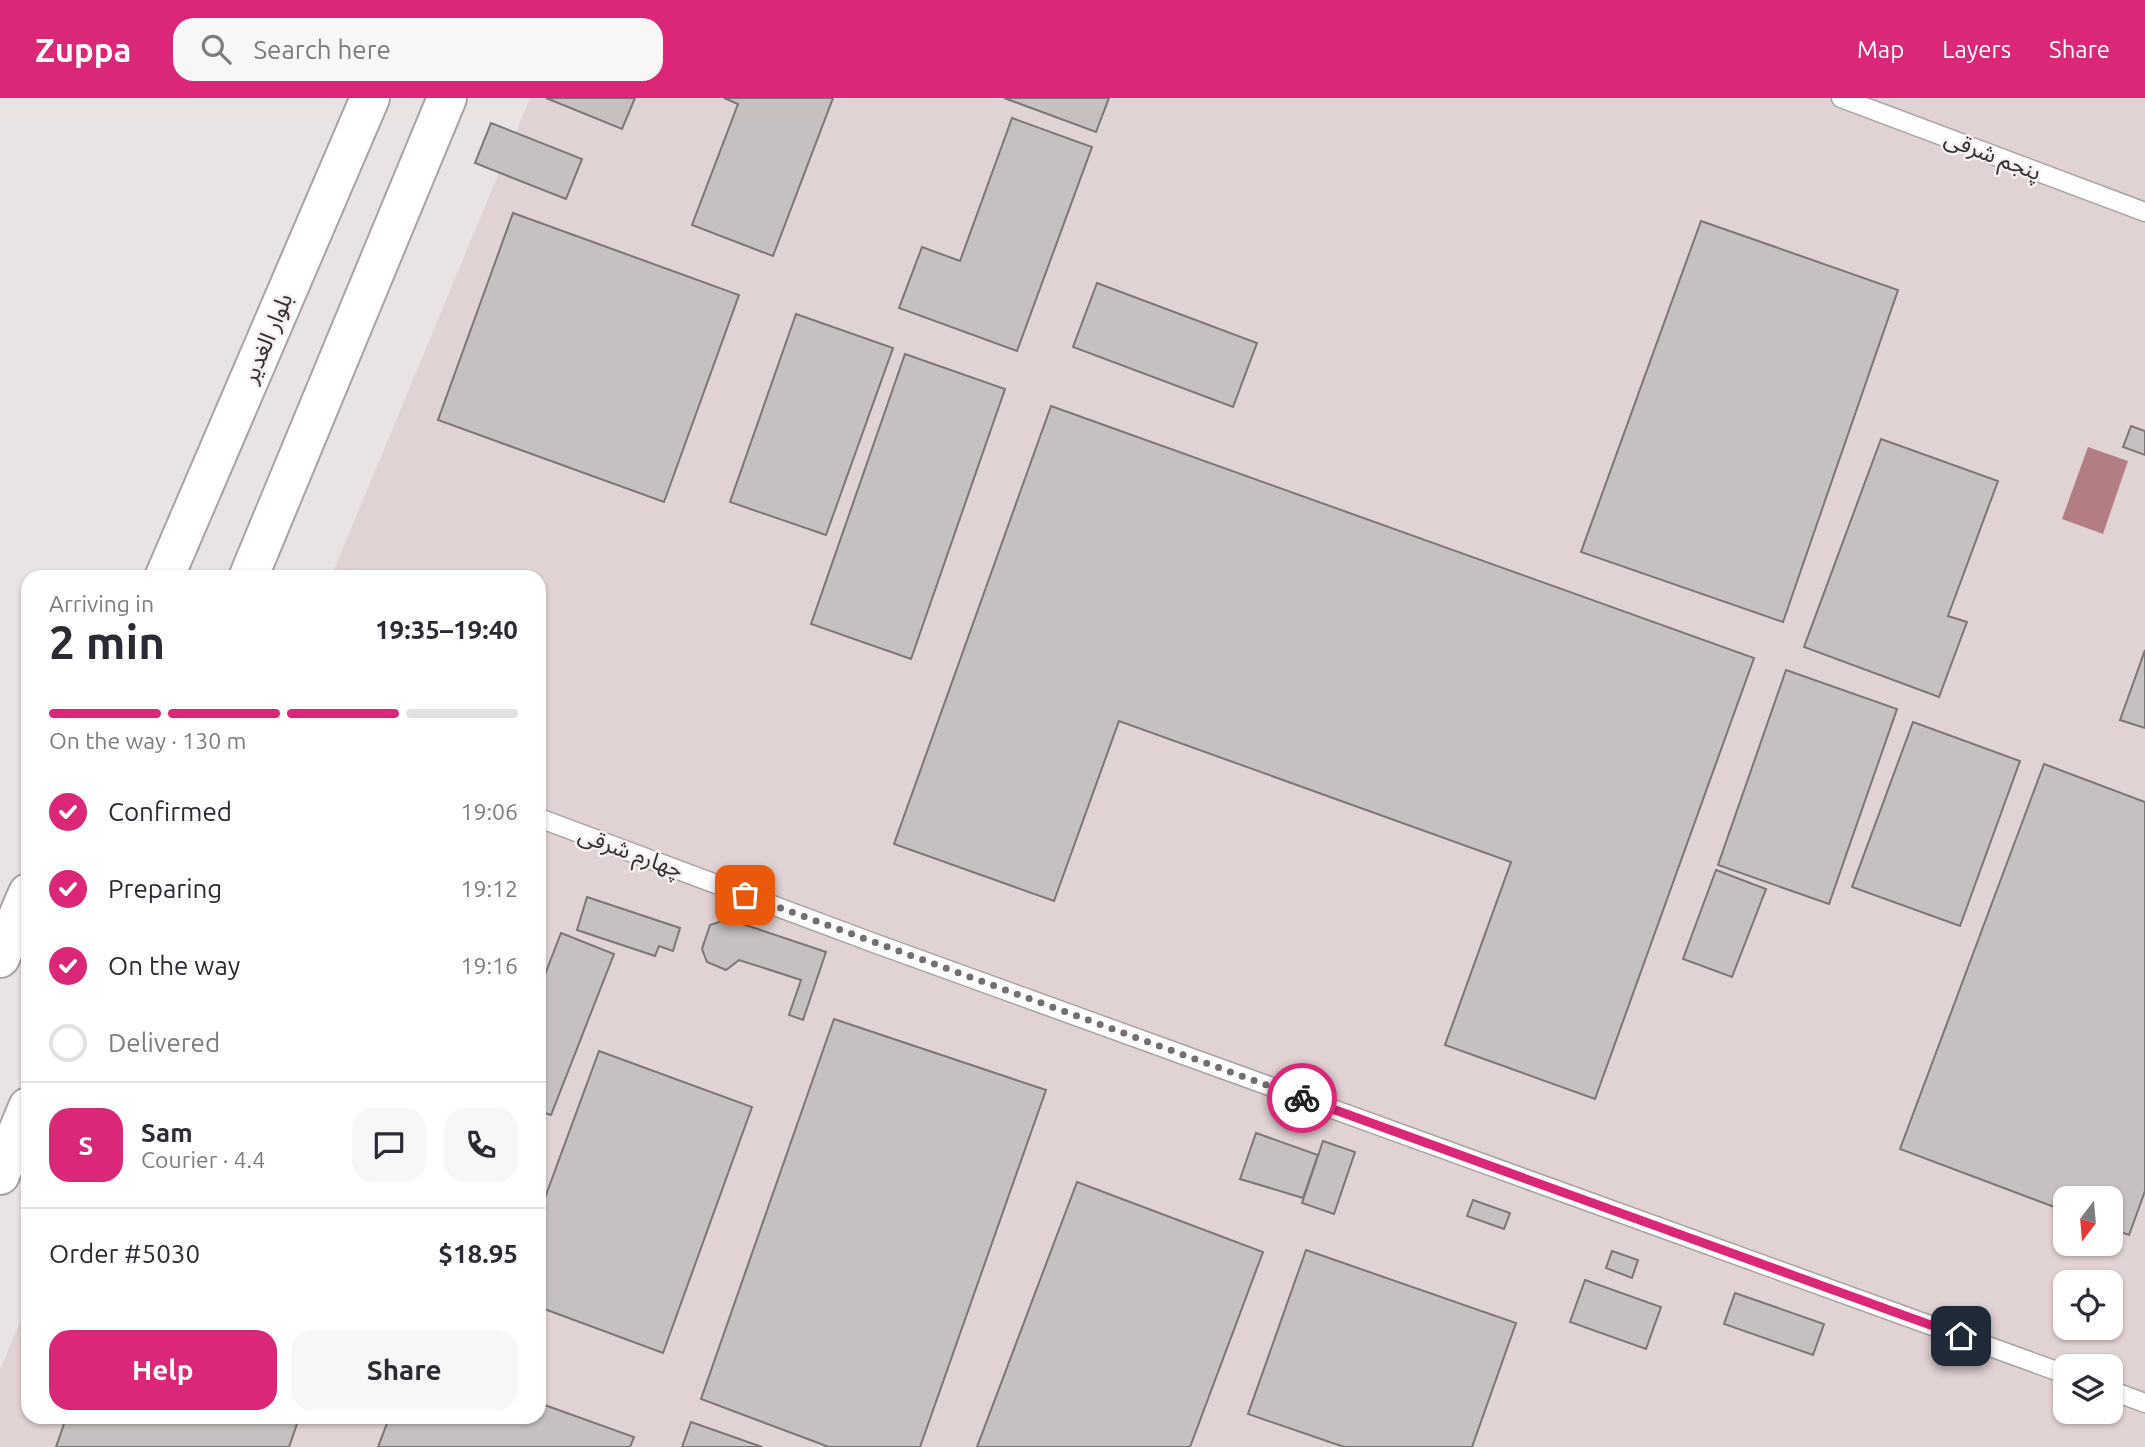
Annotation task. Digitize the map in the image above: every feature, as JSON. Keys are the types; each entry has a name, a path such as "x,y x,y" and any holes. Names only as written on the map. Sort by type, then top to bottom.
{"street":[{"name":"بلوار الغدیر","path":"167,570 370,98"},
{"path":"251,570 447,98"},
{"path":"0,958 21,909"},
{"path":"0,1175 21,1124"}],"lane":[{"name":"پنجم شرقی","path":"1841,98 2145,212"},
{"name":"چهارم شرقی","path":"546,821 874,943 2053,1370"},
{"path":"2123,1395 2145,1403"}],"shaded area":[{"path":"530,98 2145,98 2145,1447 0,1447 0,1370 21,1320 21,1424 546,1424 546,570 334,570"},
{"path":"2088,447 2128,461 2103,534 2062,519"}],"building":[{"path":"546,98 635,98 622,129"},
{"path":"724,98 833,98 773,256 692,225 738,104"},
{"path":"1004,98 1109,98 1096,132"},
{"path":"1012,118 1092,147 1017,351 899,308 922,247 960,261"},
{"path":"491,123 582,159 566,199 475,163"},
{"path":"513,213 739,295 664,502 438,420"},
{"path":"1701,221 1898,290 1783,622 1581,552"},
{"path":"1097,283 1257,343 1233,407 1073,347"},
{"path":"796,314 893,348 826,535 730,502"},
{"path":"905,354 1005,389 911,659 811,624"},
{"path":"1051,406 1754,658 1595,1099 1445,1045 1511,862 1119,721 1054,901 894,844"},
{"path":"2131,426 2145,431 2145,455 2123,447"},
{"path":"1881,439 1998,481 1948,616 1967,622 1939,697 1804,647"},
{"path":"2145,650 2145,728 2120,720"},
{"path":"1786,670 1897,709 1829,904 1718,865"},
{"path":"1913,722 2020,761 1960,926 1852,887"},
{"path":"2044,764 2145,802 2145,1191 2129,1235 2123,1233 2123,1186 2053,1186 2053,1206 1900,1149"},
{"path":"1716,870 1766,889 1732,977 1683,959"},
{"path":"587,897 680,928 673,951 659,946 655,956 577,930"},
{"path":"728,919 826,952 803,1020 789,1015 801,980 739,960 726,970 707,962 702,949 710,925"},
{"path":"561,933 614,954 551,1115 546,1113 546,972"},
{"path":"834,1019 1046,1090 920,1447 829,1447 701,1399"},
{"path":"599,1051 752,1107 663,1353 546,1310 546,1195"},
{"path":"1256,1133 1318,1155 1303,1198 1240,1179"},
{"path":"1323,1141 1355,1152 1334,1214 1302,1203"},
{"path":"1077,1182 1263,1252 1190,1447 977,1447"},
{"path":"1473,1200 1510,1213 1504,1229 1467,1216"},
{"path":"1306,1250 1516,1323 1472,1447 1344,1447 1248,1414"},
{"path":"1612,1251 1638,1260 1632,1278 1606,1268"},
{"path":"1585,1280 1661,1307 1646,1349 1570,1322"},
{"path":"1735,1293 1824,1324 1813,1355 1724,1324"},
{"path":"546,1406 634,1437 630,1447 378,1447 387,1424 546,1424"},
{"path":"691,1422 762,1447 682,1447"},
{"path":"64,1424 297,1424 289,1447 56,1447"}],"way so far":[{"path":"745,895 1302,1098"}],"route":[{"path":"1302,1098 1961,1336"}]}
